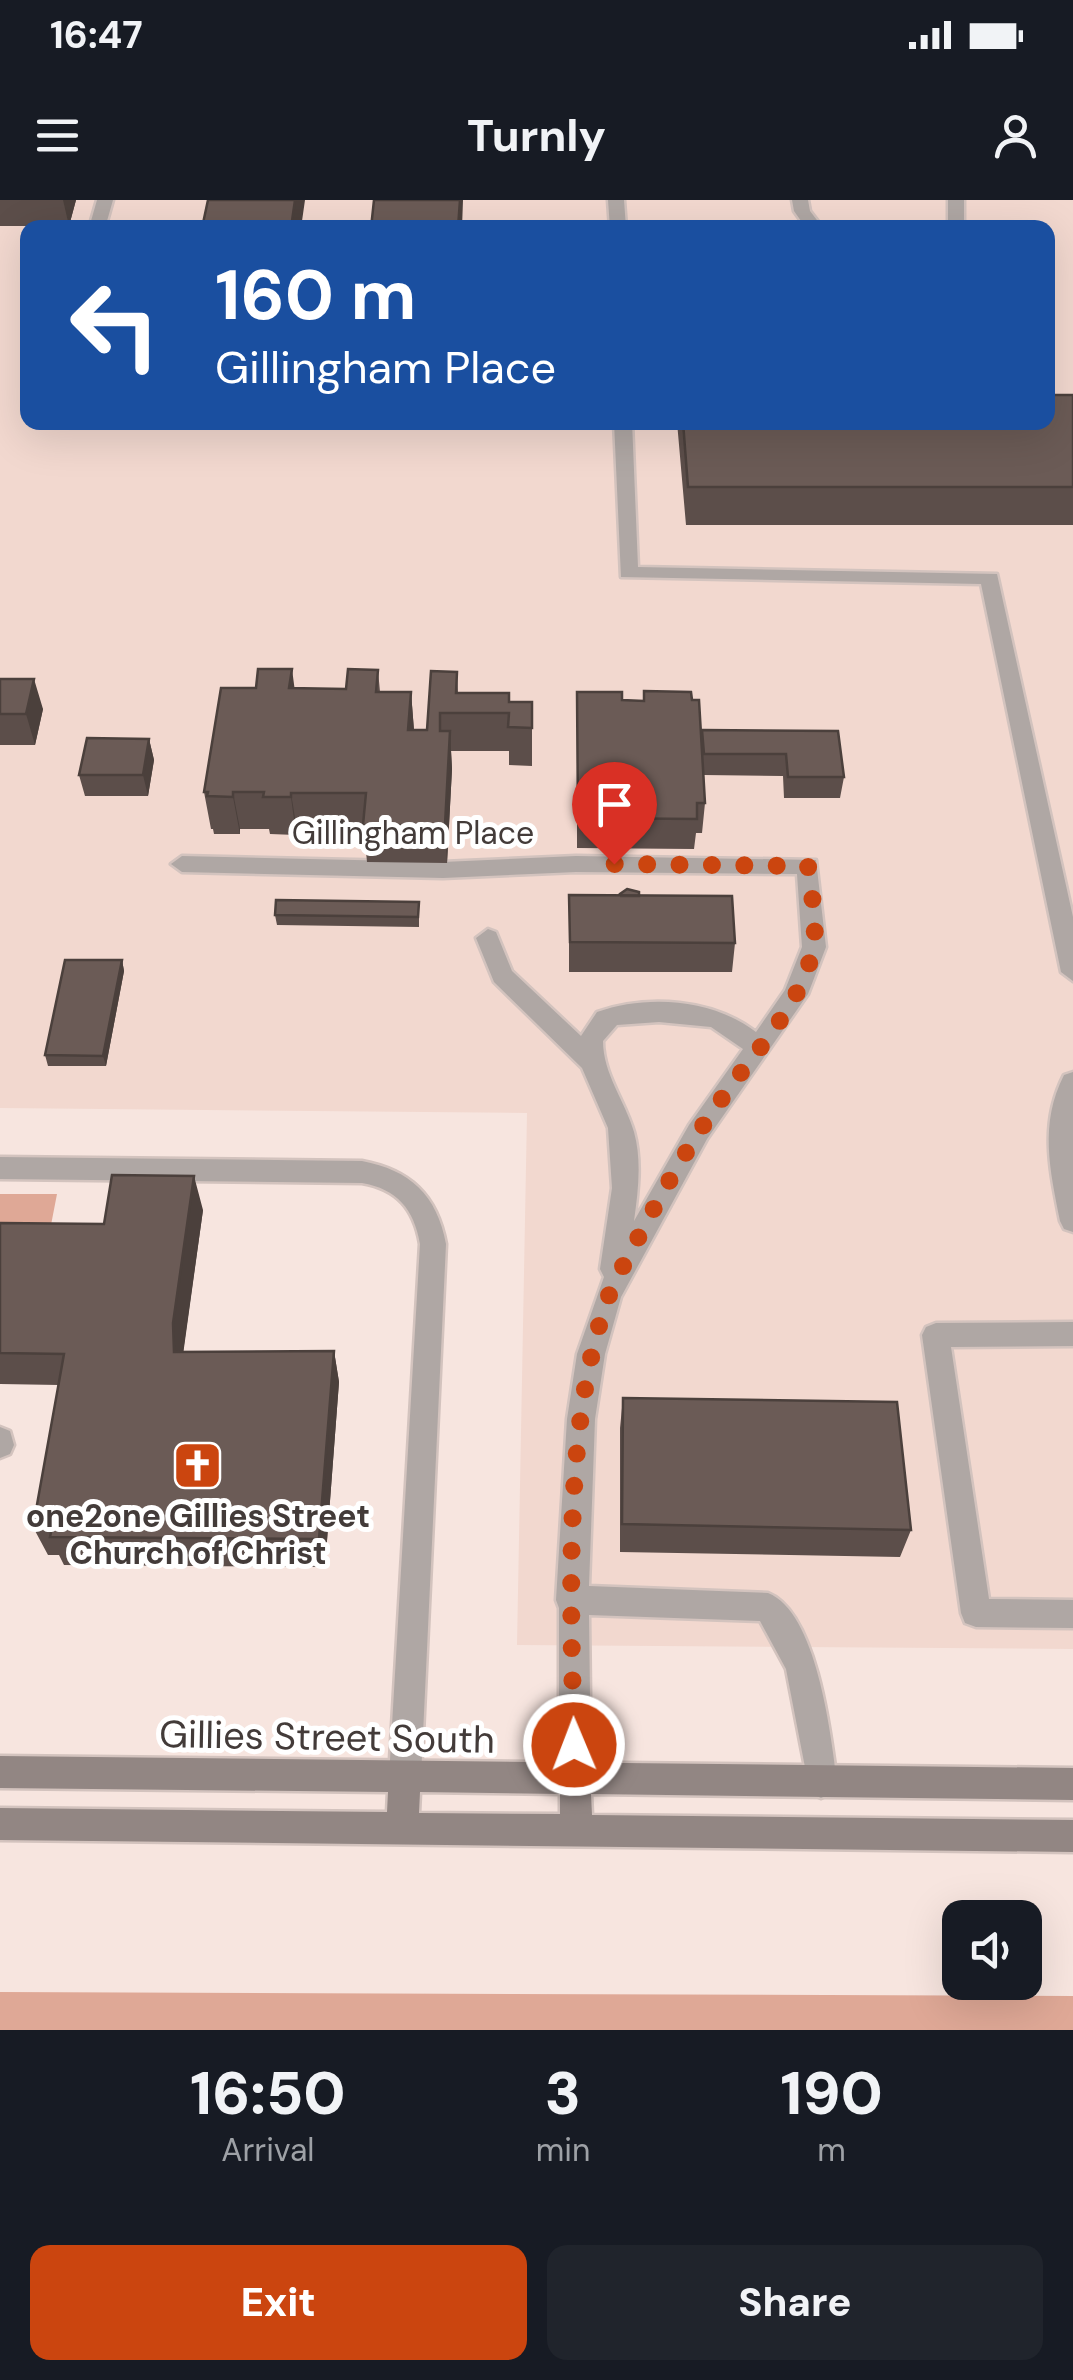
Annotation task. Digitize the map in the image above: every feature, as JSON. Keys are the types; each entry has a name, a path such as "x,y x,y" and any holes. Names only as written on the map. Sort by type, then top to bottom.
{"main road":[{"name":"Gillies Street South","path":"0,1772 1073,1784"},
{"path":"402,1829 406,1778"},
{"path":"575,1780 577,1831"},
{"path":"0,1824 1073,1836"}],"street":[{"path":"622,430 628,573 990,578 1073,972"},
{"name":"Gillingham Place","path":"182,864 443,870 576,864 808,866 814,934 811,957 788,1009 679,1164 608,1296 585,1383 572,1600 575,1780"},
{"path":"488,938 502,976 596,1066"},
{"path":"608,1296 624,1197 625,1157 618,1122 590,1046 594,1032 606,1019 620,1014 711,1017 758,1047"},
{"path":"1072,1083 1063,1105 1061,1142 1073,1221"},
{"path":"0,1168 362,1172 392,1179 412,1193 426,1211 433,1244 406,1778"},
{"path":"1073,1334 936,1335 976,1612 1073,1614"},
{"path":"572,1600 768,1607 790,1635 808,1682 820,1782"}],"shaded area":[{"path":"0,200 1073,200 1073,1649 517,1645 527,1113 0,1108"},
{"path":"0,1194 57,1194 45,1256 0,1256"},
{"path":"0,1992 942,1996 942,2000 1042,2000 1042,1996 1073,1996 1073,2030 0,2030"}],"building":[{"path":"208,200 295,200 292,220 204,220"},
{"path":"374,200 460,200 459,220 372,220"},
{"path":"1055,395 1073,395 1073,487 688,487 684,430 1055,430"},
{"path":"258,669 292,669 289,688 346,689 348,669 378,670 376,692 411,692 408,730 427,730 431,671 457,672 456,693 509,693 509,702 532,702 532,728 508,727 509,713 440,713 440,731 450,731 445,825 363,825 366,793 263,797 264,792 233,792 233,797 207,796 208,792 204,792 221,688 256,688"},
{"path":"0,679 34,679 26,714 0,714"},
{"path":"644,691 691,692 692,700 699,700 705,803 697,803 697,819 578,818 577,692 622,692 622,700 644,701"},
{"path":"702,730 838,731 844,777 788,777 786,754 704,754"},
{"path":"87,738 149,739 143,775 79,775"},
{"path":"627,889 639,892 639,896 621,896"},
{"path":"569,895 732,896 735,943 570,942"},
{"path":"276,900 419,902 418,917 275,915"},
{"path":"65,960 122,960 103,1056 45,1055"},
{"name":"one2one Gillies Street Church of Christ","path":"112,1175 194,1176 173,1323 174,1352 334,1351 319,1539 50,1537 52,1528 33,1527 64,1354 0,1353 0,1223 104,1224"},
{"path":"623,1398 897,1402 911,1530 622,1524"}],"place":[{"name":"one2one Gillies Street Church of Christ","path":"198,1466"}],"route":[{"path":"574,1745 572,1600 581,1418 590,1354 608,1296 679,1164 721,1099 788,1009 814,946 808,866 614,864"}]}
